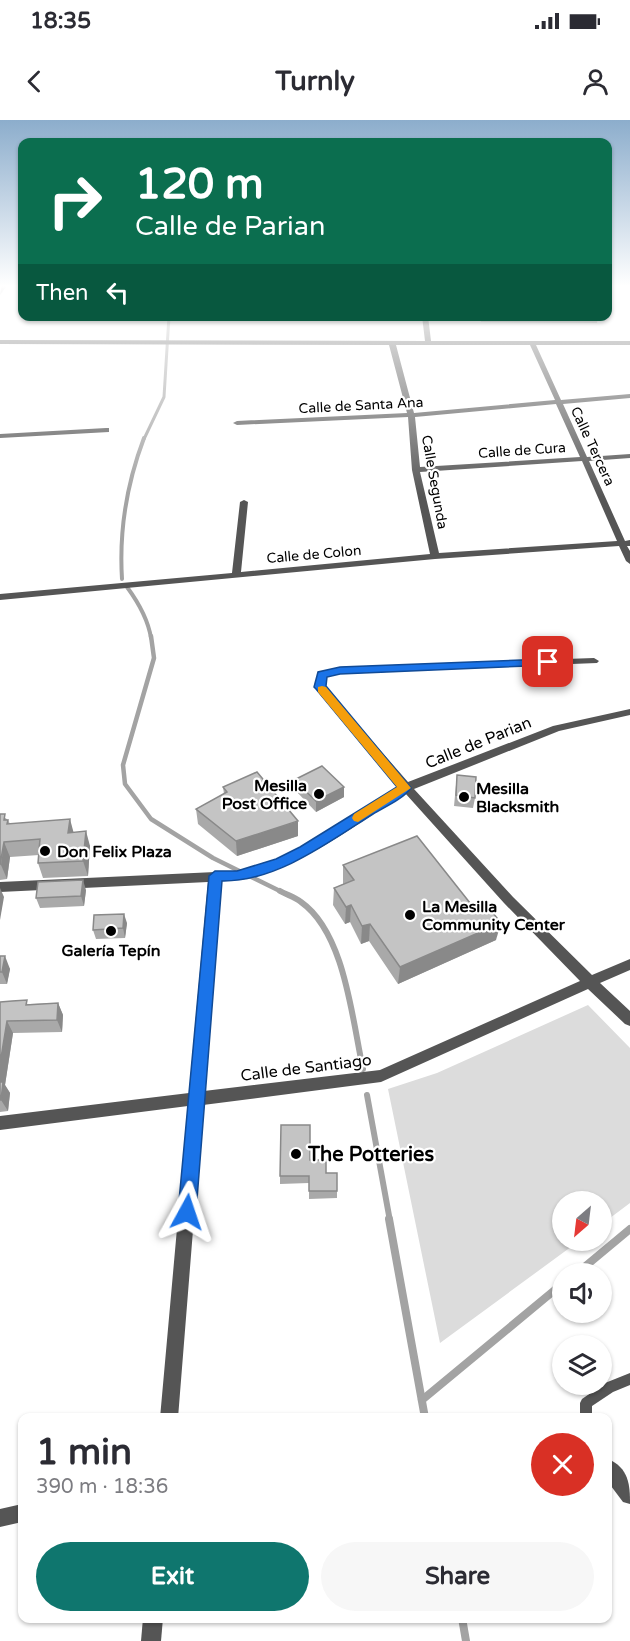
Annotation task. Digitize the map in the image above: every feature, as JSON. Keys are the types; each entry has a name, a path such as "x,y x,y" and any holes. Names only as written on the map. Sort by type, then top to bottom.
{"street":[{"name":"Calle Segunda","path":"395,355 411,415 416,470 435,556"},
{"name":"Calle Tercera","path":"538,355 625,543 630,561"},
{"name":"Calle de Santa Ana","path":"237,423 411,415 630,396"},
{"path":"0,436 106,430"},
{"name":"Calle de Cura","path":"416,470 630,456"},
{"path":"236,575 244,502"},
{"name":"Calle de Colon","path":"0,597 435,556 625,543"},
{"path":"594,661 340,670 322,675 320,687 405,788 588,981 630,1020"},
{"name":"Calle de Parian","path":"0,887 237,876 265,868 305,851 405,788 557,728 630,712"},
{"path":"169,1413 215,876"},
{"name":"Calle de Santiago","path":"0,1124 381,1076 630,964"},
{"path":"612,1473 630,1495"},
{"path":"0,1518 18,1514"},
{"path":"151,1641 153,1623"}],"lane":[{"path":"586,1413 586,1403 609,1387 630,1379"}],"shaded area":[{"path":"588,1005 630,1048 630,1203 612,1216 612,1191 552,1191 552,1251 565,1251 440,1343 388,1089 437,1073"}],"building":[{"path":"322,766 344,787 316,801 294,780"},
{"path":"257,772 298,821 236,841 196,809 227,792 223,787"},
{"path":"457,775 476,777 475,798 456,795"},
{"path":"0,814 5,814 4,820 8,820 7,824 70,819 68,833 86,831 83,861 38,863 40,839 4,842 0,865"},
{"name":"La Mesilla Community Center","path":"417,836 474,908 485,903 501,923 400,967 370,924 362,926 351,905 346,907 334,888 354,880 343,865"},
{"path":"83,880 81,896 36,898 38,882"},
{"path":"124,914 123,928 93,930 94,915"},
{"path":"0,956 5,956 2,972 0,972"},
{"path":"27,1000 26,1005 58,1003 57,1020 7,1021 0,1064 0,1002"},
{"path":"0,1082 3,1082 1,1100 0,1100"},
{"name":"The Potteries","path":"281,1125 310,1125 310,1160 326,1160 326,1173 337,1173 337,1191 309,1191 309,1176 280,1176"}],"waterway":[{"path":"144,439 164,397 167,355"},
{"path":"122,579 125,507 144,438"},
{"path":"127,587 142,611 151,638"},
{"path":"151,636 154,658 123,765 125,784 151,819 213,858 284,893"},
{"path":"280,891 284,893"},
{"path":"284,893 301,902 316,916 328,934 344,978 363,1069"},
{"path":"367,1095 390,1221"},
{"path":"389,1219 424,1413"},
{"path":"589,1263 630,1229"},
{"path":"422,1400 552,1292"},
{"path":"463,1623 466,1641"}],"slow traffic":[{"path":"322,689 405,788 358,818"}],"place":[{"name":"Mesilla Post Office","path":"319,794"},
{"name":"Mesilla Blacksmith","path":"464,797"},
{"name":"Don Felix Plaza","path":"45,851"},
{"name":"La Mesilla Community Center","path":"410,915"},
{"name":"Galería Tepín","path":"111,931"},
{"name":"The Potteries","path":"296,1154"}],"route":[{"path":"187,1212 215,876 237,876 281,862 305,851 405,788 320,687 322,675 340,670 548,662"}]}
